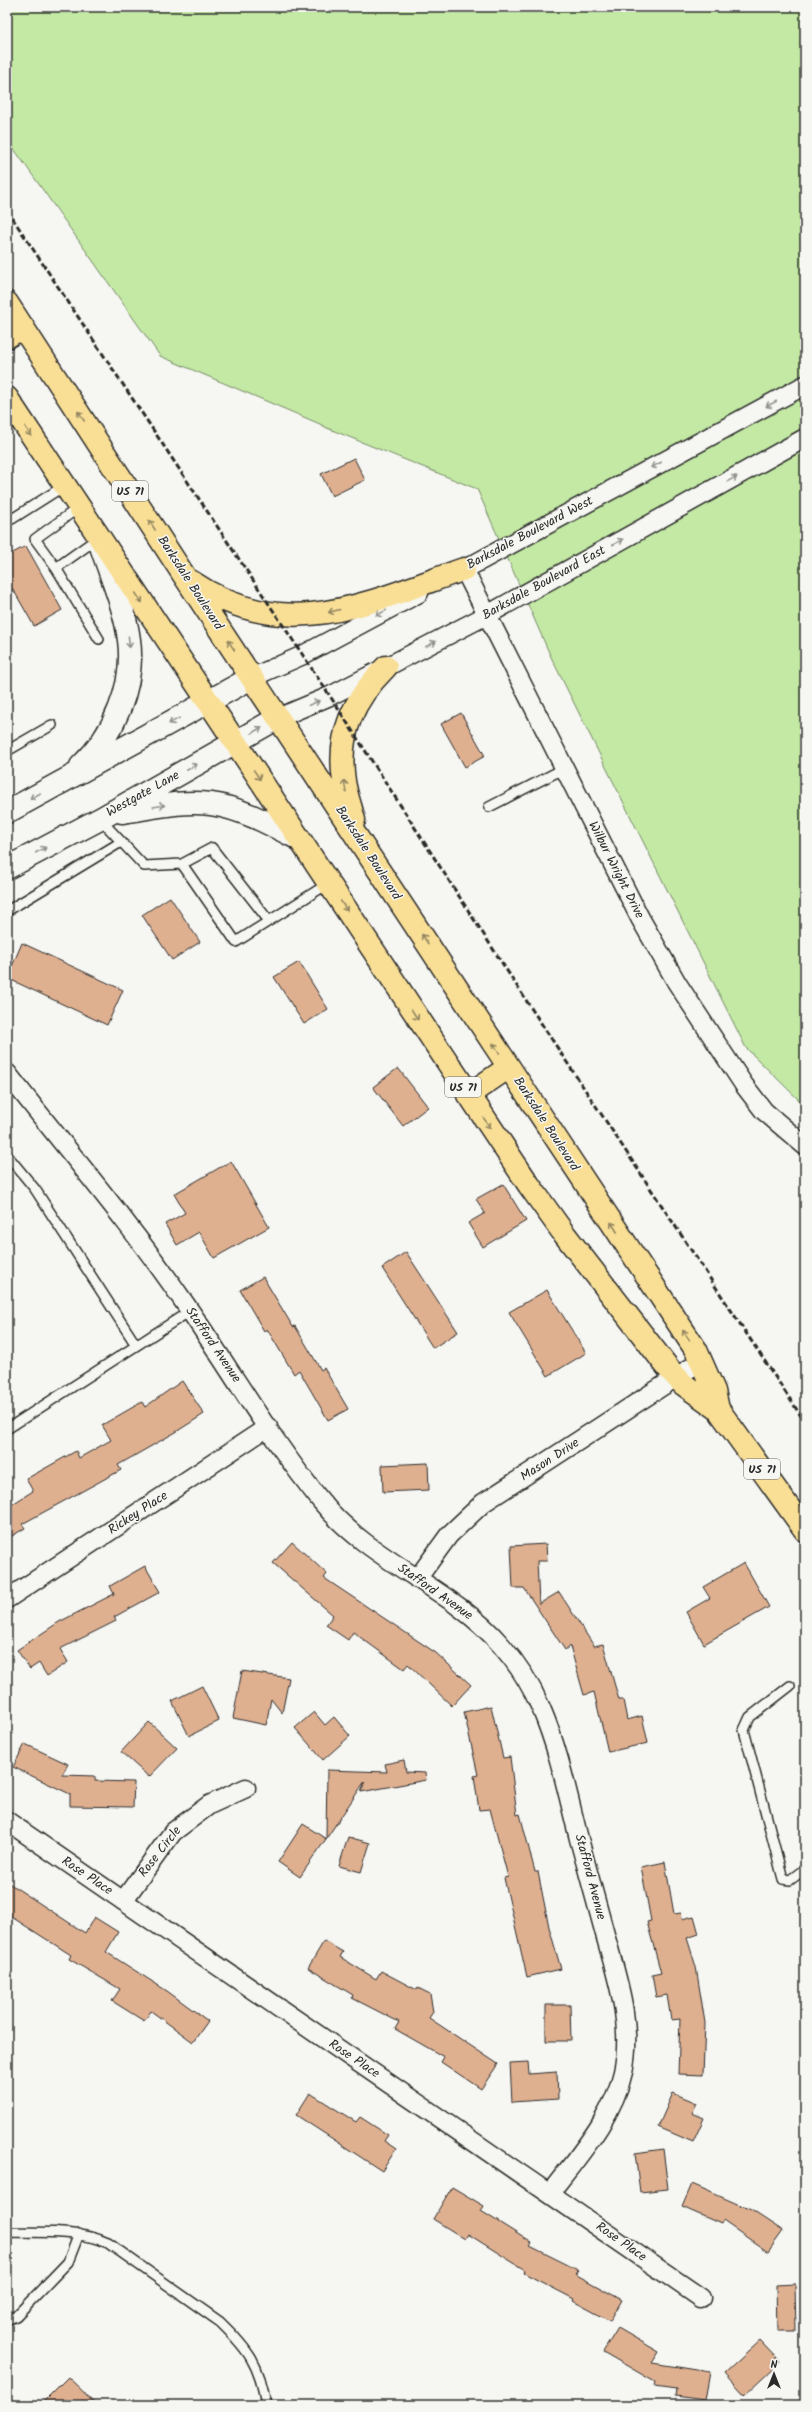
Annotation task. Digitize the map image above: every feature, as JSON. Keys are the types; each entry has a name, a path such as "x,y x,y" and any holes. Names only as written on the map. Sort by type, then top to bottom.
{"main road":[{"name":"Barksdale Boulevard","path":"7,303 15,332 185,577 253,678 701,1361 714,1391 718,1409"},
{"name":"Barksdale Boulevard","path":"10,408 64,486 235,742 468,1095 562,1231 677,1378 697,1395 718,1409 805,1530"},
{"path":"66,780 91,757 104,739 118,712 129,672 129,640 125,618 98,538"},
{"path":"185,577 210,593 242,607 273,614 300,615 325,613 344,608 464,569"},
{"path":"357,837 343,772 345,735 361,694 386,667"},
{"path":"7,812 253,678"},
{"name":"Westgate Lane","path":"7,868 278,718"},
{"path":"103,816 181,803 212,804 262,821 299,839"},
{"path":"468,1095 509,1067"}],"street":[{"name":"Barksdale Boulevard West","path":"253,678 301,656 805,385"},
{"name":"Barksdale Boulevard East","path":"278,718 330,696 487,615 805,438"},
{"name":"Wilbur Wright Drive","path":"464,569 640,918 677,983 744,1085 764,1111 805,1146"},
{"name":"Stafford Avenue","path":"7,1073 114,1207 190,1311 307,1484 337,1520 484,1627 509,1655 531,1686 543,1712 556,1753 620,1989 626,2036 624,2069 619,2088 591,2138 550,2193"},
{"name":"Mason Drive","path":"417,1579 449,1535 483,1503 701,1361"},
{"name":"Rickey Place","path":"7,1599 268,1427"},
{"name":"Rose Circle","path":"123,1901 173,1832 209,1806 246,1788"},
{"name":"Rose Place","path":"7,1821 701,2298"}],"lane":[{"path":"9,518 64,486"},
{"path":"78,508 35,539 56,568 99,639"},
{"path":"56,568 98,538"},
{"path":"7,751 52,725"},
{"path":"489,806 565,768"},
{"path":"103,816 121,842 144,866 182,864 212,848 269,921"},
{"path":"7,911 121,842"},
{"path":"182,864 236,942 329,883"},
{"path":"7,1155 35,1189 136,1345"},
{"path":"7,1429 190,1311"},
{"path":"790,1686 750,1717 744,1730 783,1879 790,1880 805,1869"},
{"path":"7,2232 79,2234 93,2237 108,2244 220,2322 248,2351 257,2366 266,2405"},
{"path":"7,2320 16,2316 68,2262 79,2234"}],"green space":[{"path":"7,7 805,7 805,1106 746,1048 551,657 477,489 327,428 160,356 7,139"}],"building":[{"path":"354,458 365,480 332,496 321,474"},
{"path":"26,546 62,610 34,626 13,589 7,592 7,556"},
{"path":"461,713 485,756 465,767 441,724"},
{"path":"170,897 200,942 172,960 142,915"},
{"path":"22,943 123,990 107,1025 7,978"},
{"path":"299,962 328,1009 304,1024 274,977"},
{"path":"398,1068 428,1107 403,1126 373,1087"},
{"path":"231,1161 269,1227 214,1258 199,1232 177,1245 165,1224 185,1213 174,1194"},
{"path":"503,1184 526,1221 483,1247 468,1223 485,1213 476,1199"},
{"path":"406,1252 458,1332 433,1348 382,1268"},
{"path":"263,1277 293,1327 295,1326 321,1370 324,1368 348,1409 328,1420 299,1370 294,1374 267,1329 264,1331 240,1290"},
{"path":"547,1290 586,1353 548,1376 509,1312"},
{"path":"182,1381 204,1414 176,1432 118,1465 121,1470 22,1524 25,1528 7,1539 7,1498 11,1505 33,1491 26,1479 76,1451 79,1458 111,1440 102,1425 142,1402 145,1407"},
{"path":"428,1463 429,1490 383,1492 382,1465"},
{"path":"292,1542 327,1574 324,1578 436,1653 471,1685 452,1706 408,1664 404,1669 353,1632 348,1640 326,1625 333,1615 273,1563"},
{"path":"546,1544 547,1561 537,1561 539,1604 559,1592 594,1646 603,1644 619,1700 623,1700 627,1720 642,1716 648,1743 608,1752 594,1692 584,1695 570,1646 565,1650 524,1588 513,1588 511,1546"},
{"path":"744,1563 769,1607 704,1644 686,1612 710,1598 703,1587"},
{"path":"145,1566 160,1592 114,1617 116,1621 60,1649 68,1662 47,1676 39,1663 30,1669 17,1650 59,1622 114,1594 110,1586"},
{"path":"242,1671 289,1678 282,1713 271,1699 266,1725 233,1718"},
{"path":"202,1686 219,1721 189,1736 172,1701"},
{"path":"491,1706 503,1758 510,1757 517,1815 520,1814 535,1872 538,1872 549,1927 561,1969 527,1977 504,1878 508,1877 490,1809 479,1810 474,1776 478,1775 464,1712"},
{"path":"314,1712 325,1725 334,1717 350,1736 323,1760 295,1728"},
{"path":"149,1722 177,1748 149,1777 121,1752"},
{"path":"25,1744 68,1764 62,1775 95,1776 95,1781 134,1782 133,1807 70,1806 70,1794 13,1767"},
{"path":"404,1760 406,1772 425,1773 426,1780 361,1792 365,1781 326,1839 327,1770 387,1772 385,1764"},
{"path":"303,1824 326,1839 300,1877 278,1862"},
{"path":"348,1837 370,1843 361,1872 339,1866"},
{"path":"665,1862 674,1914 681,1913 682,1919 694,1916 699,1934 687,1938 696,1967 705,2023 703,2075 678,2074 680,2019 671,2020 667,1995 656,1997 652,1975 661,1973 647,1922 651,1921 641,1867"},
{"path":"7,1882 85,1933 94,1917 118,1932 106,1952 167,1991 208,2021 193,2042 151,2011 144,2021 112,2001 120,1989 69,1959 71,1955 7,1914"},
{"path":"324,1941 343,1952 340,1957 376,1979 381,1971 417,1990 418,1988 430,1994 433,2012 429,2018 498,2064 481,2089 441,2062 444,2057 395,2029 399,2022 352,1998 353,1995 308,1968"},
{"path":"546,2005 570,2005 571,2041 546,2041"},
{"path":"528,2062 529,2074 557,2072 558,2099 512,2102 510,2063"},
{"path":"310,2093 356,2122 360,2117 388,2135 384,2141 396,2149 382,2171 296,2115"},
{"path":"673,2093 697,2103 692,2113 704,2118 693,2142 658,2127"},
{"path":"663,2149 668,2189 640,2192 635,2153"},
{"path":"692,2184 751,2210 783,2231 768,2252 723,2221 721,2224 682,2207"},
{"path":"452,2187 484,2206 481,2211 532,2243 530,2246 578,2270 575,2274 622,2300 610,2321 573,2301 574,2299 524,2273 525,2270 468,2234 465,2239 433,2219"},
{"path":"795,2284 796,2331 777,2331 776,2285"},
{"path":"618,2328 659,2352 652,2363 710,2372 705,2400 675,2396 676,2389 654,2386 655,2382 603,2352"},
{"path":"760,2341 780,2362 745,2395 725,2373"},
{"path":"68,2377 97,2405 40,2405"}],"railway":[{"path":"7,210 330,696 533,1011 805,1422"}]}
